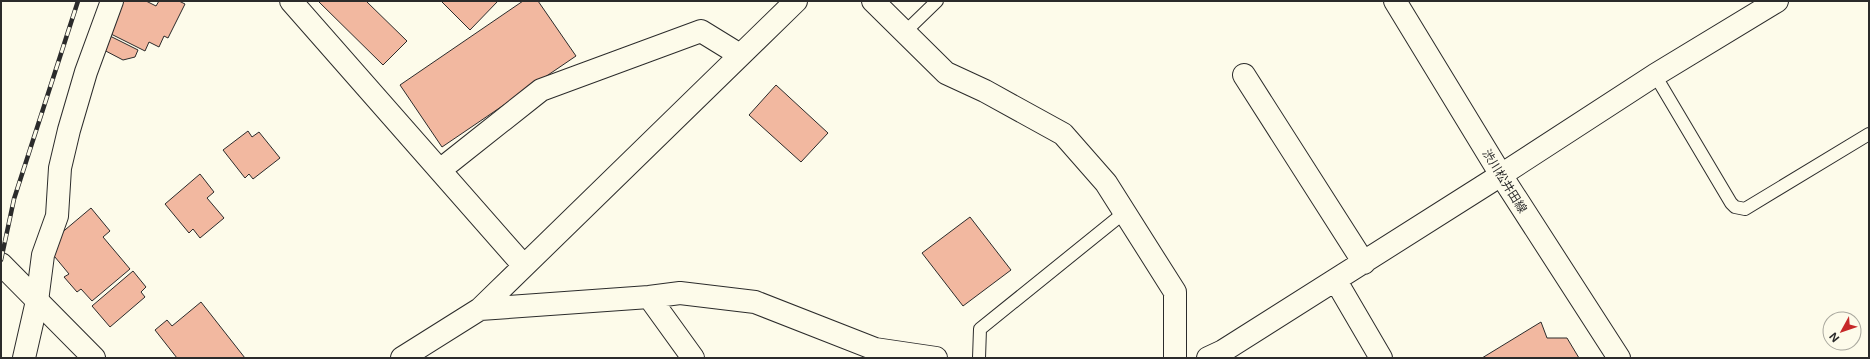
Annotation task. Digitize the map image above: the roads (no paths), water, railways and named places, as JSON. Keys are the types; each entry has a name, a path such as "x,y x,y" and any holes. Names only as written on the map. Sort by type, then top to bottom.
{"street":[{"path":"24,358 37,301 43,255 57,216 60,168 69,130 86,72 112,1"},
{"path":"291,1 524,266"},
{"path":"402,358 480,309 796,1"},
{"path":"873,1 946,72 985,91 1063,134 1106,183 1175,292 1175,358"},
{"name":"渋川松井田線","path":"1395,1 1501,175 1619,358"},
{"path":"1208,358 1223,351 1336,281 1655,75 1777,1"},
{"path":"440,170 541,90 701,31 740,55"},
{"path":"1244,75 1364,263"},
{"path":"1,264 94,358"},
{"path":"1336,281 1381,358"},
{"path":"480,309 649,297 680,292 755,302 875,349 936,358"},
{"path":"649,297 693,358"}],"lane":[{"path":"905,32 937,1"},
{"path":"1655,75 1731,203 1735,207 1745,209 1869,134"},
{"path":"979,358 980,329 1125,212"}],"railway":[{"path":"1,260 14,199 78,1"}]}
